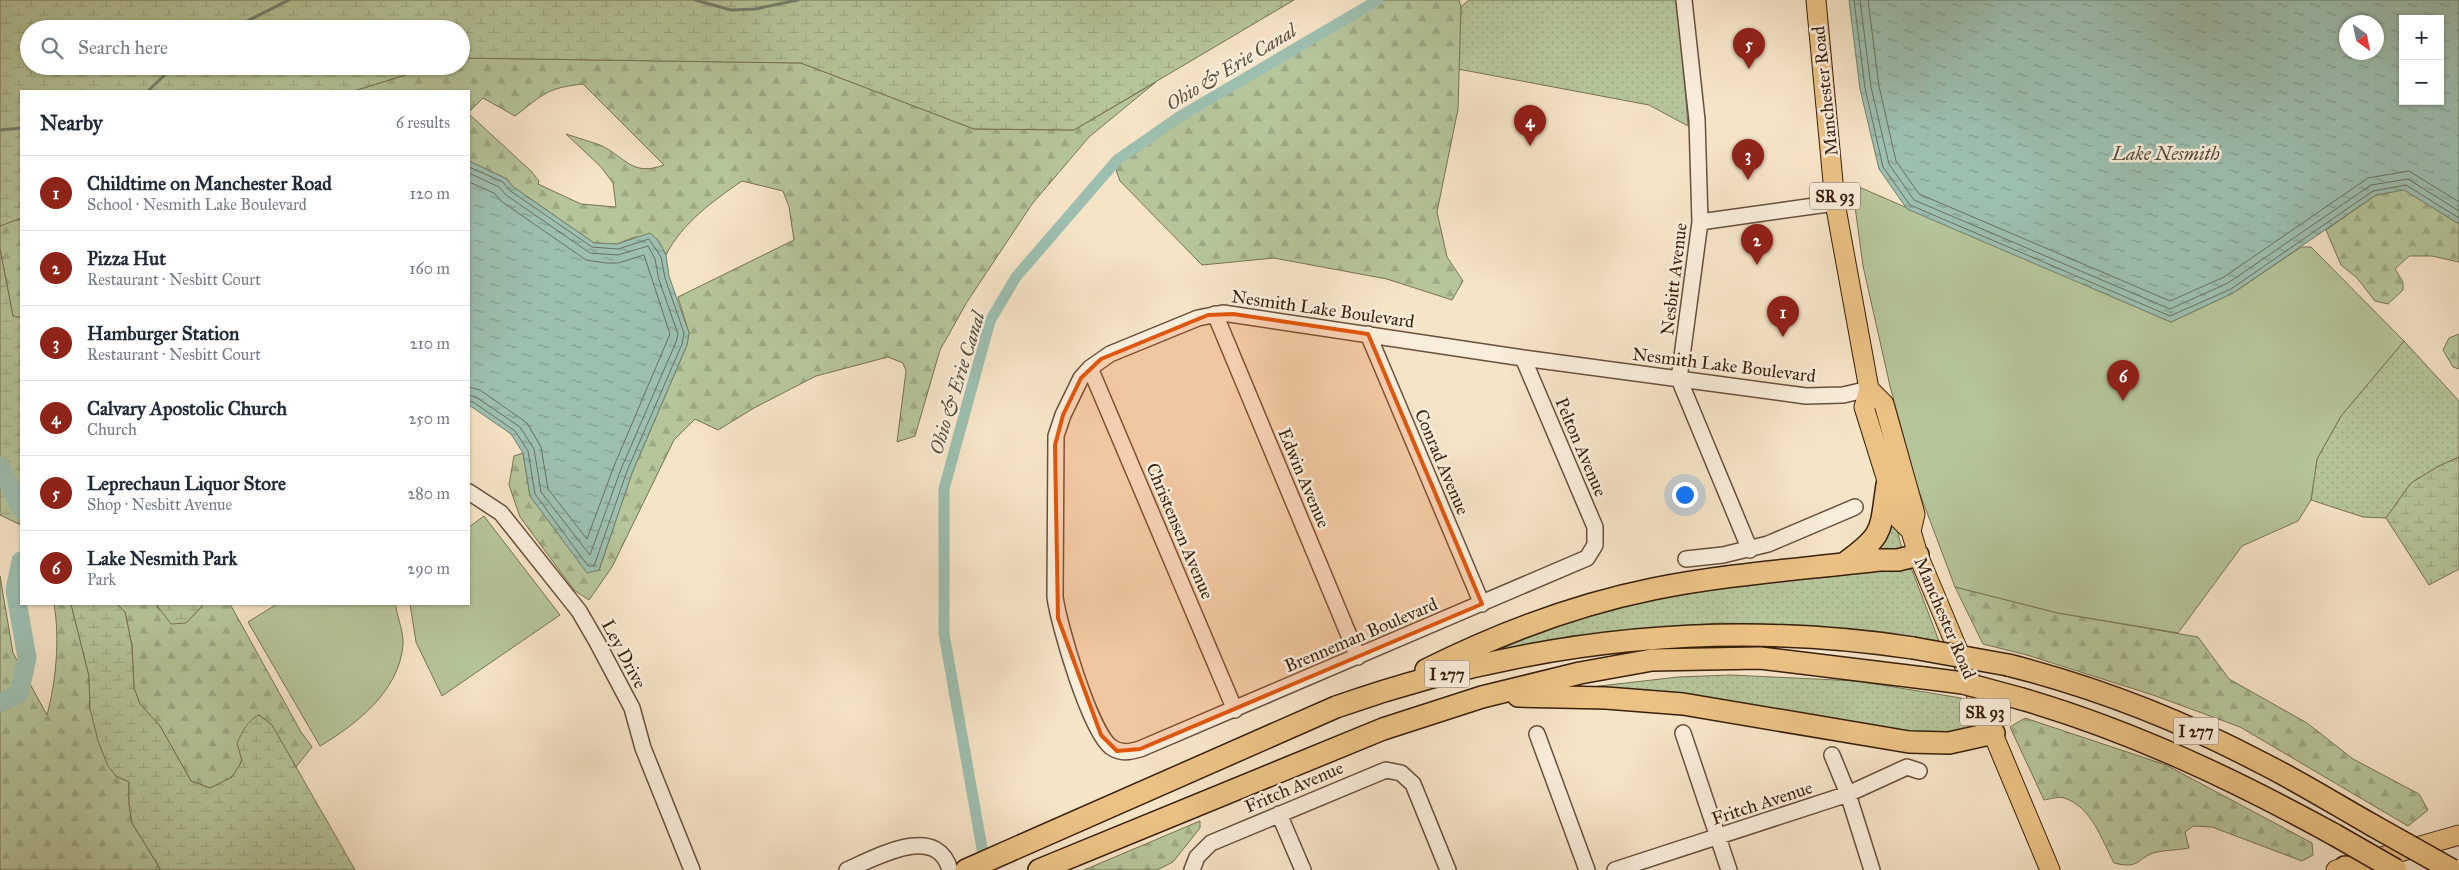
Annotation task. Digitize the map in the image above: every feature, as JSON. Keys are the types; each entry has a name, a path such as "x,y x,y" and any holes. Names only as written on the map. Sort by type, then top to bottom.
{"highway":[{"path":"1843,564 1868,546 1880,530 1887,485"},
{"path":"1382,691 1477,644 1577,608 1654,588 1843,564 1898,560 1918,555"},
{"name":"I 277","path":"966,870 1336,707 1382,691 1486,663 1537,652 1643,638 1734,634 1804,635 1913,648 2008,665 2128,702 2204,734 2261,762 2452,870"},
{"name":"I 277","path":"1039,870 1383,729 1490,695 1580,673 1652,660 1760,658 1963,683 2069,713 2153,745 2216,772 2335,835 2396,870"},
{"path":"1490,695 1659,702 1770,717 1909,742 1949,743 1994,733"}],"main road":[{"name":"Manchester Road","path":"1816,0 1836,203 1869,389 1864,406 1899,519 1911,531 1918,555 2050,870"},
{"name":"Manchester Road","path":"1869,389 1884,404 1915,514 1911,531"},
{"path":"2342,869 2459,835"}],"street":[{"name":"Nesbitt Avenue","path":"1684,0 1698,139 1700,222 1680,379 1750,550"},
{"path":"1700,222 1836,203"},
{"name":"Nesmith Lake Boulevard","path":"1140,749 1132,752 1117,750 1100,735 1062,634 1055,597 1056,436 1063,415 1081,378 1090,368 1119,350 1198,318 1215,314 1233,314 1523,358 1806,396 1842,395 1869,389"},
{"name":"Edwin Avenue","path":"1215,314 1358,657"},
{"name":"Conrad Avenue","path":"1368,334 1482,604"},
{"name":"Pelton Avenue","path":"1523,358 1595,527 1597,536 1592,551"},
{"name":"Christensen Avenue","path":"1090,368 1235,710"},
{"name":"Ley Drive","path":"470,493 501,513 579,612 594,637 632,708 643,748 692,870"},
{"path":"1686,559 1750,550 1855,507"},
{"name":"Brenneman Boulevard","path":"1140,749 1582,561 1592,551"},
{"path":"1682,733 1729,870"},
{"path":"1537,734 1587,870"},
{"path":"1832,755 1848,794 1872,870"},
{"name":"Fritch Avenue","path":"1615,870 1848,794 1907,768 1919,771"},
{"name":"Fritch Avenue","path":"1192,870 1197,857 1206,846 1386,770 1395,771 1409,779 1448,870"},
{"path":"1279,814 1303,870"},
{"path":"847,870 896,850 921,845 938,851 947,861 950,870"}],"highlighted area":[{"path":"1233,314 1368,334 1482,604 1140,749 1117,751 1101,735 1058,618 1055,445 1063,415 1081,378 1101,359 1208,315"}],"green space":[{"path":"0,0 1294,0 1074,130 974,129 801,63 470,58 470,20 20,20 20,75 405,75 357,90 20,90 20,218 0,226"},
{"path":"1378,0 1459,0 1461,7 1458,109 1437,212 1447,257 1463,281 1452,300 1387,279 1274,258 1202,265 1120,181 1114,164 1179,117"},
{"path":"1469,0 1678,0 1688,126 1649,105 1458,69 1461,7"},
{"path":"470,58 801,63 974,129 1074,130 1156,82 1089,137 1032,204 967,302 940,350 915,436 897,442 906,371 903,363 888,357 816,376 754,408 718,430 695,419 674,440 612,567 589,600 574,590 520,517 509,485 514,456 523,453 530,496 587,572 599,570 632,473 687,345 689,333 678,297 794,240 789,207 783,191 742,181 709,205 689,223 666,255 658,240 635,237 617,244 594,243 512,186 507,179 470,161 470,115 531,171 539,181 538,184 581,204 616,207 613,183 601,167 566,134 600,145 636,167 644,169 664,165 583,84 546,93 515,116 483,98 470,111 470,90 357,90 405,75 470,75"},
{"path":"1852,184 2171,322 2233,293 2301,247 2311,247 2404,341 2341,416 2317,459 2311,500 2298,521 2242,546 2178,633 2058,613 1955,587 1917,486 1890,386 1863,266"},
{"path":"2404,189 2459,224 2459,262 2432,256 2409,256 2395,269 2403,282 2403,290 2388,304 2375,301 2357,278 2341,265 2326,230 2376,195"},
{"path":"20,218 20,318 13,316 0,249 0,226"},
{"path":"0,249 13,316 20,318 20,525 0,515"},
{"path":"2459,334 2459,369 2453,367 2443,350 2449,338"},
{"path":"2404,341 2459,401 2459,457 2437,467 2411,483 2386,518 2363,517 2311,500 2317,459 2341,416"},
{"path":"2459,457 2459,569 2429,585 2386,518 2411,483 2437,467"},
{"path":"1893,515 1903,552 1868,557"},
{"path":"484,516 560,615 442,696 416,642 410,605 470,605 470,526"},
{"path":"1893,563 1912,570 1939,641 1885,632 1797,625 1719,623 1571,636 1475,657 1578,615 1657,596"},
{"path":"0,576 13,653 47,715 53,689 57,645 54,605 71,605 89,676 90,709 116,776 129,781 129,804 132,823 161,870 0,870"},
{"path":"1955,587 2058,613 2198,637 2229,679 2307,723 2353,759 2419,794 2428,810 2408,826 2240,727 2153,695 2027,655 1983,644"},
{"path":"71,605 118,605 125,612 132,646 134,688 140,704 160,726 191,781 210,788 232,777 242,761 237,743 248,723 259,715 272,725 355,870 161,870 132,823 129,804 129,782 116,776 108,766 98,741 90,709 89,676"},
{"path":"118,605 156,605 158,609 186,623 203,605 231,605 301,732 312,747 296,767 272,725 259,715 247,728 241,762 231,777 210,788 191,781 160,726 140,704 134,688 132,646 125,612"},
{"path":"157,605 203,605 186,623 171,624"},
{"path":"275,605 395,605 403,641 400,662 394,677 374,704 361,717 320,746 248,622"},
{"path":"1731,675 1857,681 1961,698 1973,722 1972,730 1961,735 1906,734 1582,688 1678,677"},
{"path":"2025,718 2166,765 2312,843 2313,855 2302,861 2212,827 2193,826 2185,832 2189,848 2150,854 2130,865 2114,863 2095,825 2082,808 2062,797 2044,800 2010,727"},
{"path":"1200,821 1200,828 1173,862 1157,870 1084,870"}],"water":[{"name":"Lake Nesmith","path":"1849,0 2459,0 2459,224 2404,190 2376,195 2233,293 2171,322 1907,209 1879,169 1860,89"},
{"path":"470,161 507,179 512,186 594,243 617,244 650,233 658,240 666,255 669,276 689,333 687,345 632,473 599,570 587,573 530,496 523,453 511,434 470,406"}],"waterway":[{"path":"249,20 289,0"},
{"path":"695,0 731,10 755,9 798,0"},
{"name":"Ohio & Erie Canal","path":"985,865 944,634 944,489 990,321 1016,277 1117,160 1179,117 1378,0"},
{"path":"149,90 165,75"},
{"path":"0,130 20,128"},
{"path":"0,466 20,507"},
{"path":"0,703 19,694 27,658 15,590 20,566"}],"place":[{"name":"Leprechaun Liquor Store","path":"1749,69"},
{"name":"Calvary Apostolic Church","path":"1530,146"},
{"name":"Hamburger Station","path":"1748,180"},
{"name":"Pizza Hut","path":"1757,265"},
{"name":"Childtime on Manchester Road","path":"1783,337"},
{"name":"Lake Nesmith Park","path":"2123,401"}]}
